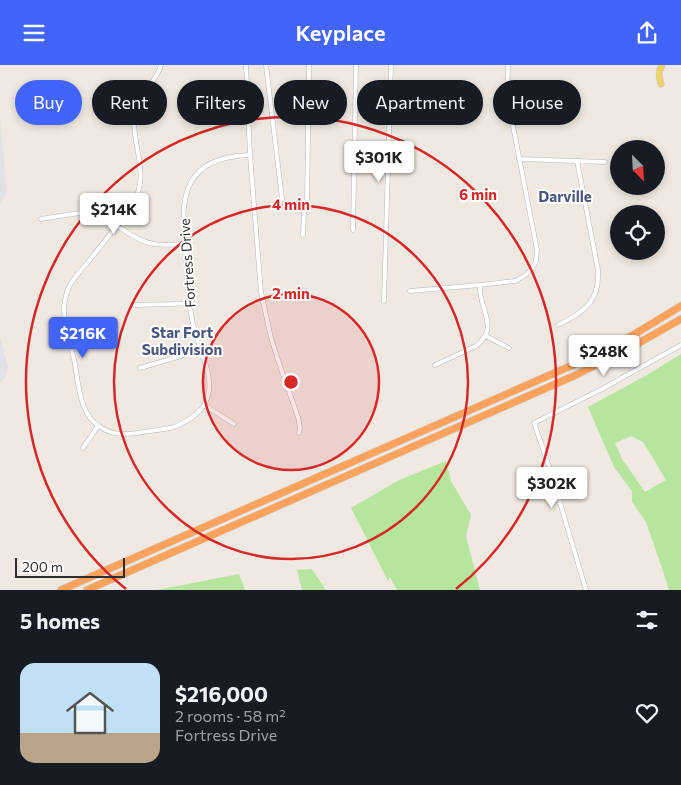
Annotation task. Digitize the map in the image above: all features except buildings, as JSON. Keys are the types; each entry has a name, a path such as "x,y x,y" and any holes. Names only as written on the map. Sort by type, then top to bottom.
{"highway":[{"path":"61,590 574,364 633,335 681,306"},
{"path":"87,590 576,375 637,345 681,319"}],"main road":[{"path":"661,84 658,75 662,65"}],"street":[{"path":"161,65 157,75 135,110 134,124 140,181 136,197 69,287 65,303 66,321 83,403 90,417 98,426 123,435 164,429 187,421 204,405 234,424"},
{"path":"246,65 257,258 262,298 271,338 300,422 298,433"},
{"path":"266,65 282,199"},
{"path":"303,235 306,204 310,65"},
{"path":"352,229 356,65"},
{"path":"384,301 391,65"},
{"path":"410,291 510,282 520,279 528,273 536,261 537,250 507,95 508,65"},
{"name":"Fortress Drive","path":"204,405 208,395 209,383 207,369 193,328 189,303 183,205 192,180 202,169 216,161 232,156 250,155"},
{"path":"519,159 605,162"},
{"path":"558,325 587,307 593,298 598,282 598,270 577,161"},
{"path":"41,219 87,213 97,214 103,216 136,239 149,244 185,244"},
{"path":"435,365 476,346 486,336 488,323 480,294 480,285"},
{"path":"135,305 189,303"},
{"path":"486,336 509,348"},
{"path":"586,590 549,466 534,423 602,389 681,345"},
{"path":"140,368 201,349"},
{"path":"83,448 98,426"}],"shaded area":[{"path":"0,119 7,193 0,203"},
{"path":"0,337 8,367 5,378 0,383"}],"green space":[{"path":"681,354 681,590 669,590 646,522 632,502 632,491 614,467 588,407","holes":["631,436 643,442 666,480 645,492 622,459 615,443"]},
{"path":"446,461 451,481 471,515 466,536 480,590 397,590 390,577 388,581 351,508 399,480"},
{"path":"312,569 326,590 302,590 297,570"},
{"path":"239,574 245,590 157,590"}],"district":[{"name":"Darville","path":"565,196"},
{"name":"Star Fort Subdivision","path":"182,340"}]}
